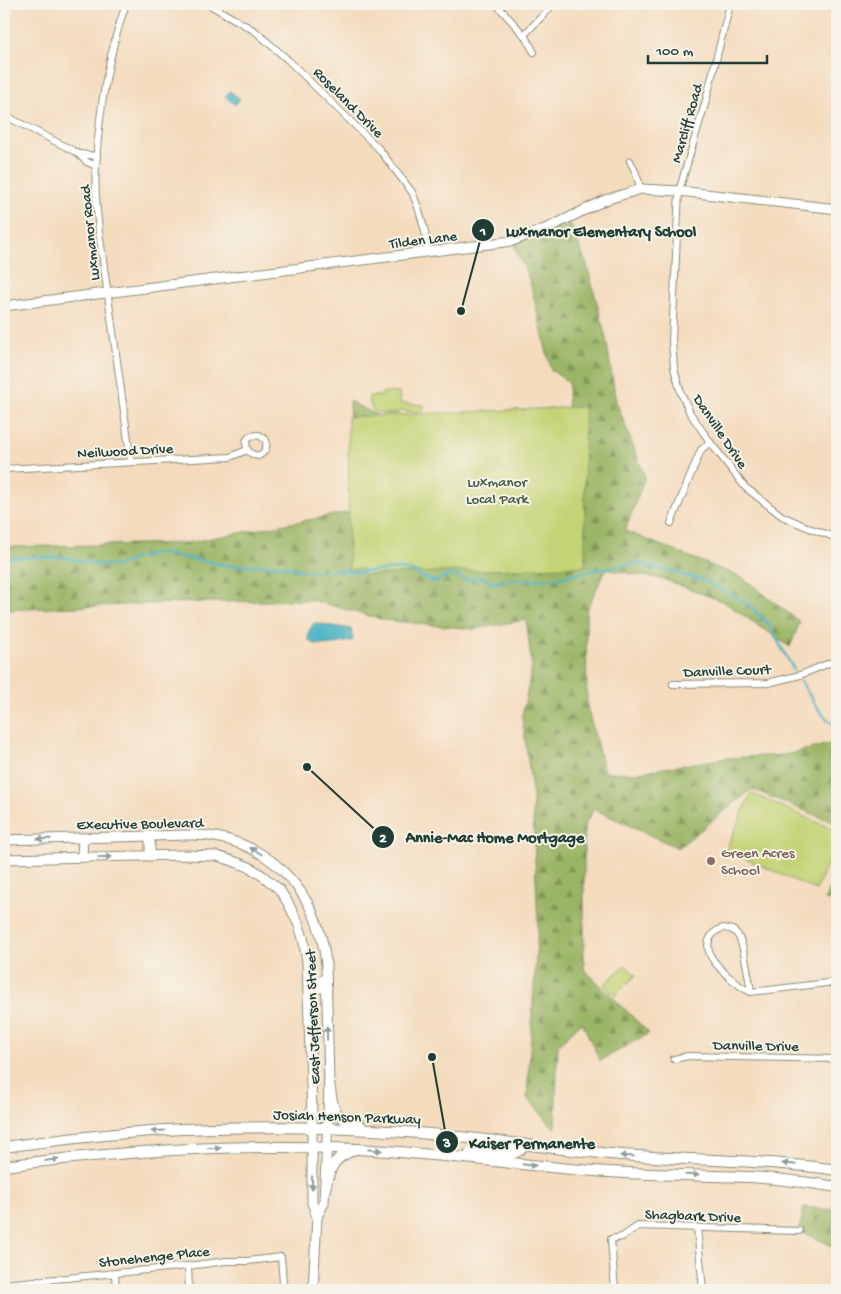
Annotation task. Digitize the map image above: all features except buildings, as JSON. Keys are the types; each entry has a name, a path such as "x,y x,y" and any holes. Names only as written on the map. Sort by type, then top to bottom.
{"main road":[{"path":"329,1082 332,1105 338,1116 350,1123 374,1130"},
{"name":"Josiah Henson Parkway","path":"4,1147 55,1140 182,1129 245,1127 312,1128 374,1130 453,1136 628,1156 757,1162 837,1170"},
{"path":"446,1156 474,1152 514,1153 524,1145"},
{"path":"4,1166 57,1159 184,1150 247,1147 327,1148 446,1156 592,1171 790,1180 837,1187"},
{"path":"325,1189 328,1175 336,1160 343,1154 355,1149"}],"street":[{"name":"Luxmanor Road","path":"126,4 113,48 103,100 96,166 98,213 132,462"},
{"name":"Roseland Drive","path":"208,4 255,31 288,60 379,149 412,192 425,232 427,253"},
{"path":"496,4 524,35 534,52"},
{"path":"524,35 552,4"},
{"name":"Marcliff Road","path":"679,191 707,97 730,4"},
{"path":"4,115 79,154 87,162 96,166"},
{"path":"79,154 97,156"},
{"path":"630,161 642,189"},
{"name":"Tilden Lane","path":"4,306 512,241 550,227 604,200 642,189 679,191 837,209"},
{"name":"Danville Drive","path":"679,191 672,341 674,368 681,394 690,413 745,487 782,516 837,538"},
{"path":"671,523 701,450 710,442"},
{"name":"Neilwood Drive","path":"4,469 230,456 247,450"},
{"name":"Danville Court","path":"673,684 768,683 800,675 837,660"},
{"name":"Executive Boulevard","path":"4,840 209,835 230,839 251,848 268,858 293,882"},
{"path":"4,859 150,856 150,836"},
{"path":"82,857 83,838"},
{"name":"East Jefferson Street","path":"150,856 202,855 225,858 242,864 256,871 275,886 295,916 303,938 306,954 308,988 312,1203 317,1217 313,1290"},
{"name":"East Jefferson Street","path":"293,882 309,904 324,947 329,1082 328,1129 324,1204 317,1217"},
{"path":"752,992 739,935 731,929 723,928 713,934 708,943 708,952 723,971 742,989 752,992 827,982 837,983"},
{"path":"308,988 326,978"},
{"path":"308,988 326,988"},
{"name":"Danville Drive","path":"674,1059 688,1056 837,1059"},
{"name":"Shagbark Drive","path":"615,1290 611,1239 622,1236 638,1226 799,1231"},
{"path":"697,1228 703,1290"},
{"name":"Stonehenge Place","path":"4,1284 281,1257 283,1283"},
{"path":"188,1266 189,1290"},
{"path":"115,1273 116,1290"},
{"path":"831,1290 837,1278"},
{"path":"38,1280 38,1290"}],"green space":[{"path":"568,218 587,265 606,338 616,401 645,477 625,531 743,578 800,622 790,647 724,602 666,580 606,569 586,611 587,706 604,772 634,773 726,758 785,755 837,742 837,824 752,789 678,848 594,809 584,826 584,969 649,1033 600,1061 582,1022 558,1045 555,1129 527,1098 538,924 532,791 522,716 532,668 526,620 473,629 384,620 312,600 169,603 4,610 4,547 186,543 355,511 349,401 382,418 566,420 569,383 551,370 530,281 512,241"},
{"path":"383,392 399,393 400,403 424,405 423,412 400,411 383,414 373,411 369,396 381,396"},
{"name":"Luxmanor Local Park","path":"584,407 585,566 363,575 363,569 349,569 348,417"},
{"path":"751,793 837,831 837,842 816,890 726,850"},
{"path":"837,868 837,901 825,900"},
{"path":"625,965 636,975 615,996 604,985"},
{"path":"804,1207 837,1210 837,1248 799,1231"}],"water":[{"path":"230,91 240,99 235,105 225,96"},
{"path":"314,623 351,629 353,640 329,645 312,643 308,640 309,631"}],"waterway":[{"path":"4,558 62,557 100,565 118,566 133,559 160,553 230,566 285,566 305,571 338,570 358,572 398,569 413,571 435,582 454,575 466,580 483,577 491,583 517,579 559,578 638,563 705,581 748,604 769,625 794,670"},
{"path":"801,681 821,712 837,727"}],"place":[{"name":"Luxmanor Elementary School","path":"461,311"},
{"name":"Annie-Mac Home Mortgage","path":"307,767"},
{"name":"Green Acres School","path":"711,861"},
{"name":"Kaiser Permanente","path":"432,1057"}]}
